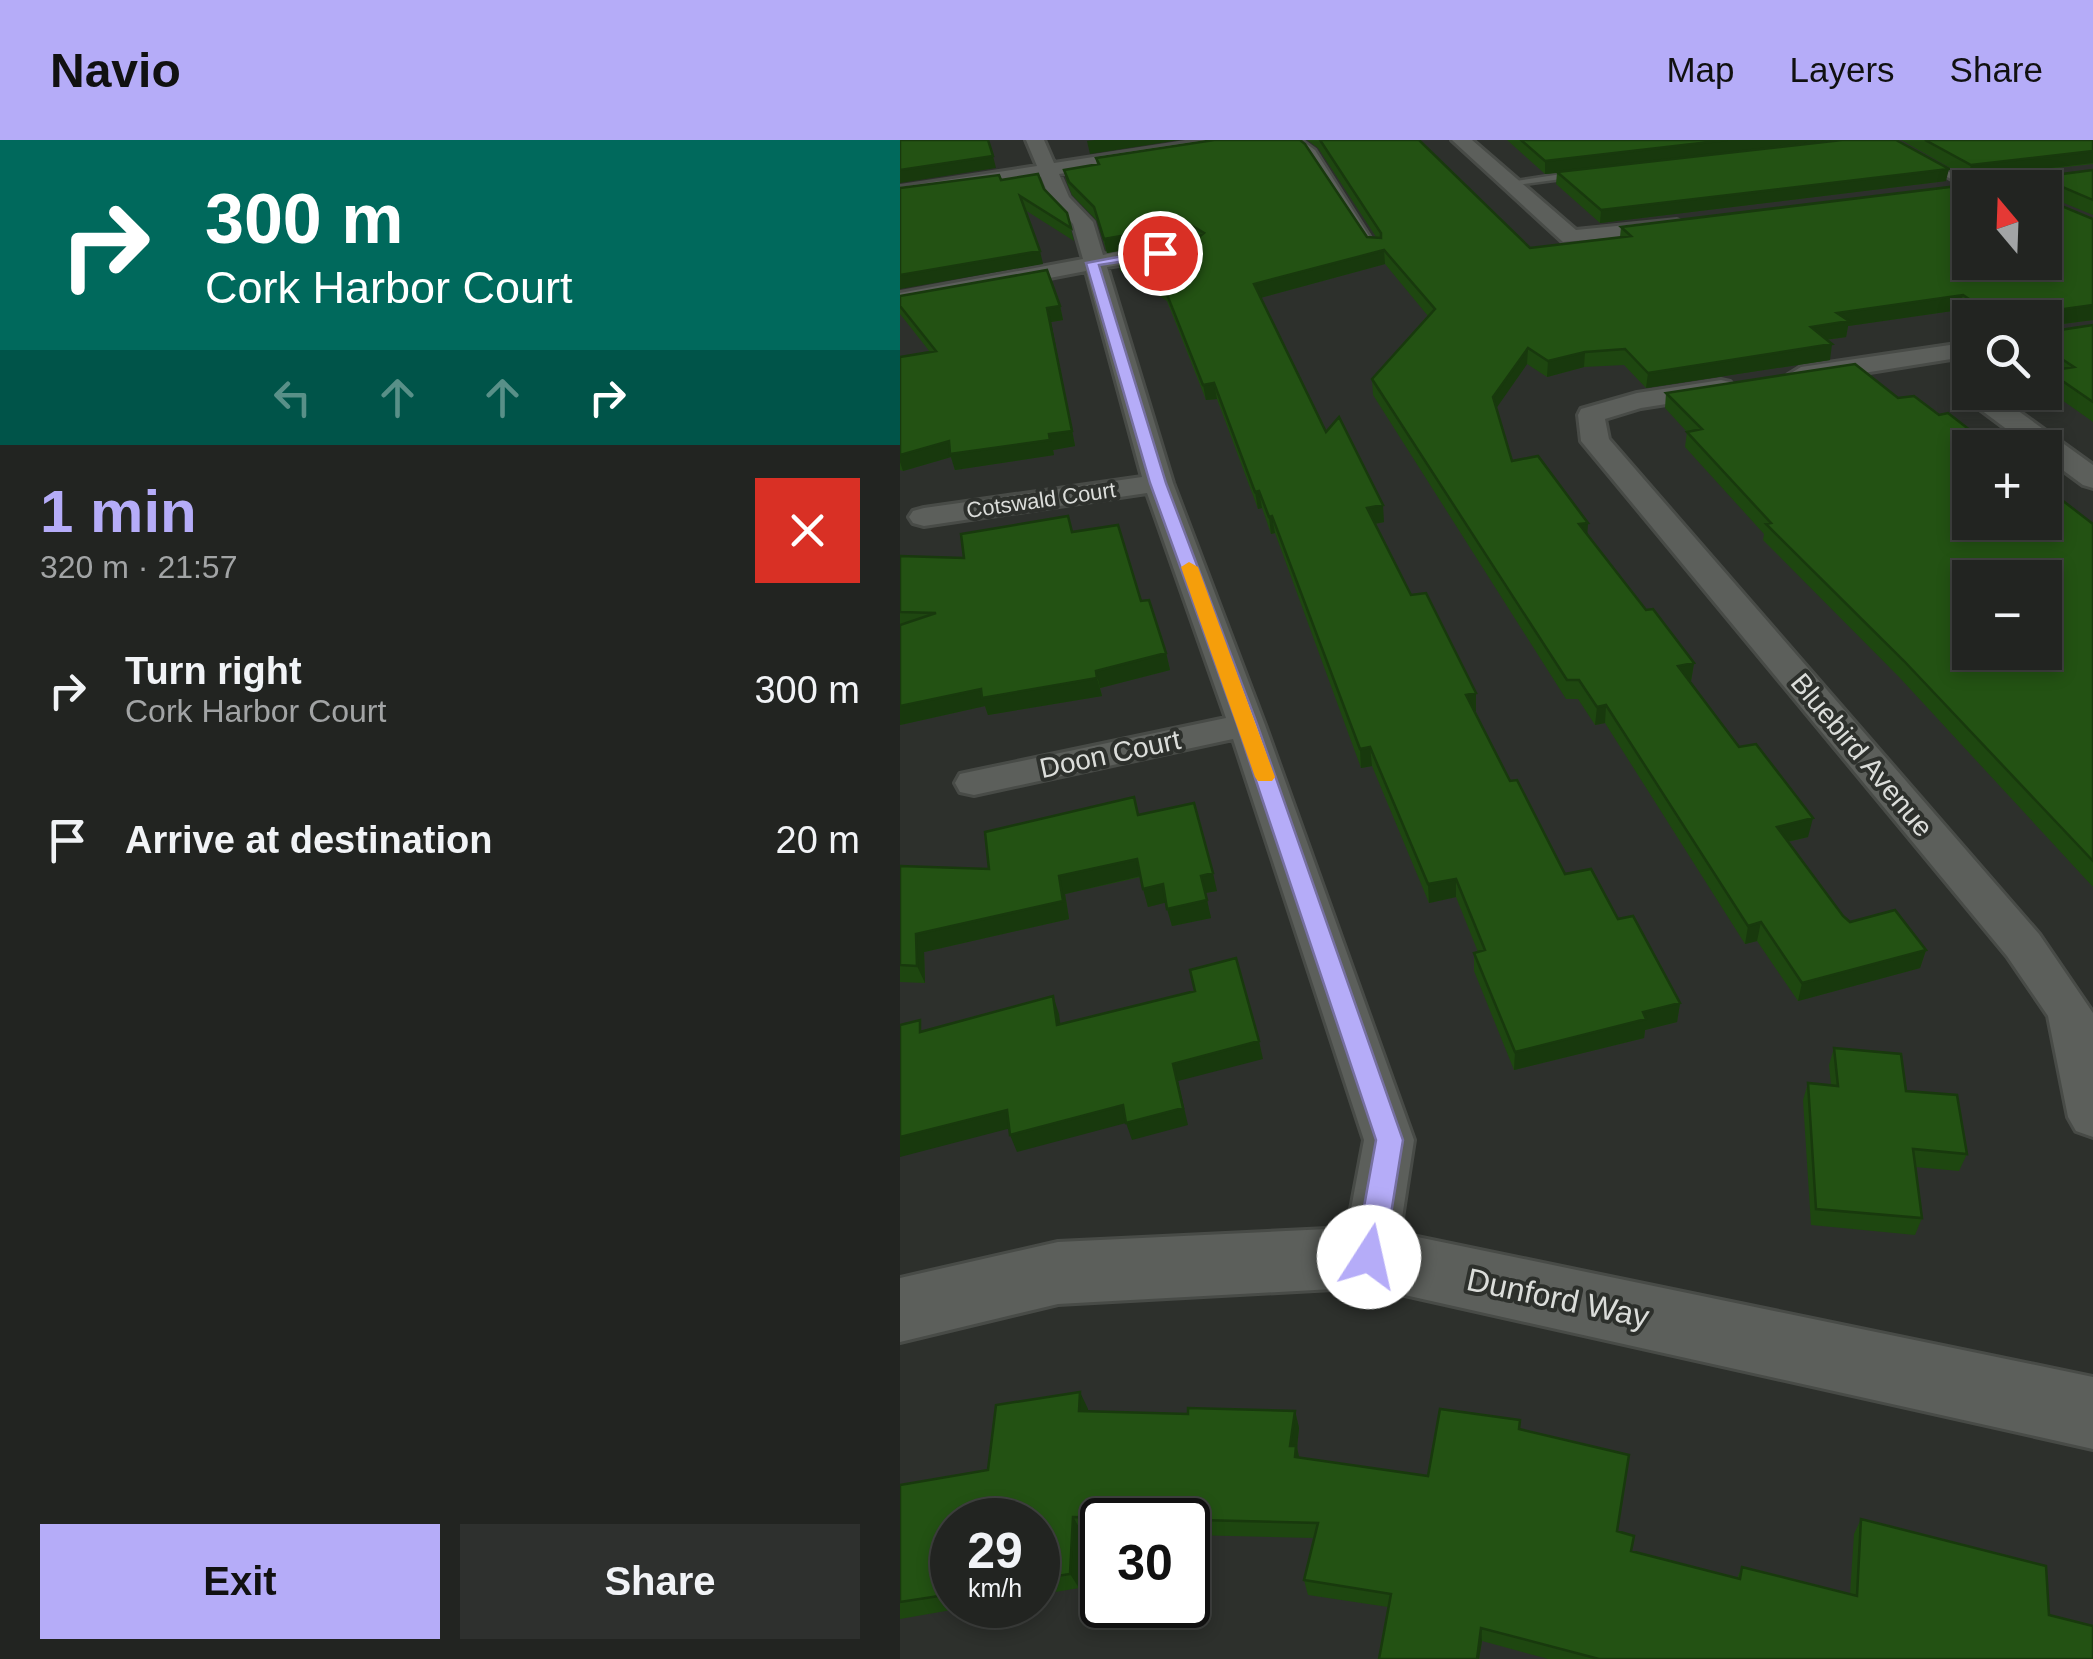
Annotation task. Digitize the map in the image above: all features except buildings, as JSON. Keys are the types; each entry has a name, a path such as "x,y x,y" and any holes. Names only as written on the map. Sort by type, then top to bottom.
{"street":[{"path":"900,193 1041,154 1240,140"},
{"path":"1462,140 1571,237 1707,222"},
{"path":"1041,154 1060,198 1082,222 1158,483 1247,724 1390,1140 1369,1257"},
{"path":"1932,193 1952,190"},
{"path":"900,300 1144,255"},
{"path":"1924,356 1952,352"},
{"path":"1924,356 1952,376"},
{"name":"Bluebird Avenue","path":"1924,356 1637,401 1591,415 1595,441 2023,945 2070,1013 2093,1116"},
{"path":"1998,410 2093,479"},
{"name":"Cotswald Court","path":"924,518 1158,483"},
{"name":"Doon Court","path":"974,783 1247,724"},
{"name":"Dunford Way","path":"900,1310 1058,1273 1369,1257 2093,1413"}],"lane":[{"path":"1295,140 1312,152 1375,248"},
{"path":"1866,142 1886,140 1952,173"},
{"path":"1508,182 1588,174"}],"slow traffic":[{"path":"1189,567 1265,777"}],"route":[{"path":"1160,253 1092,263 1158,483 1247,724 1390,1140 1369,1257"}]}
